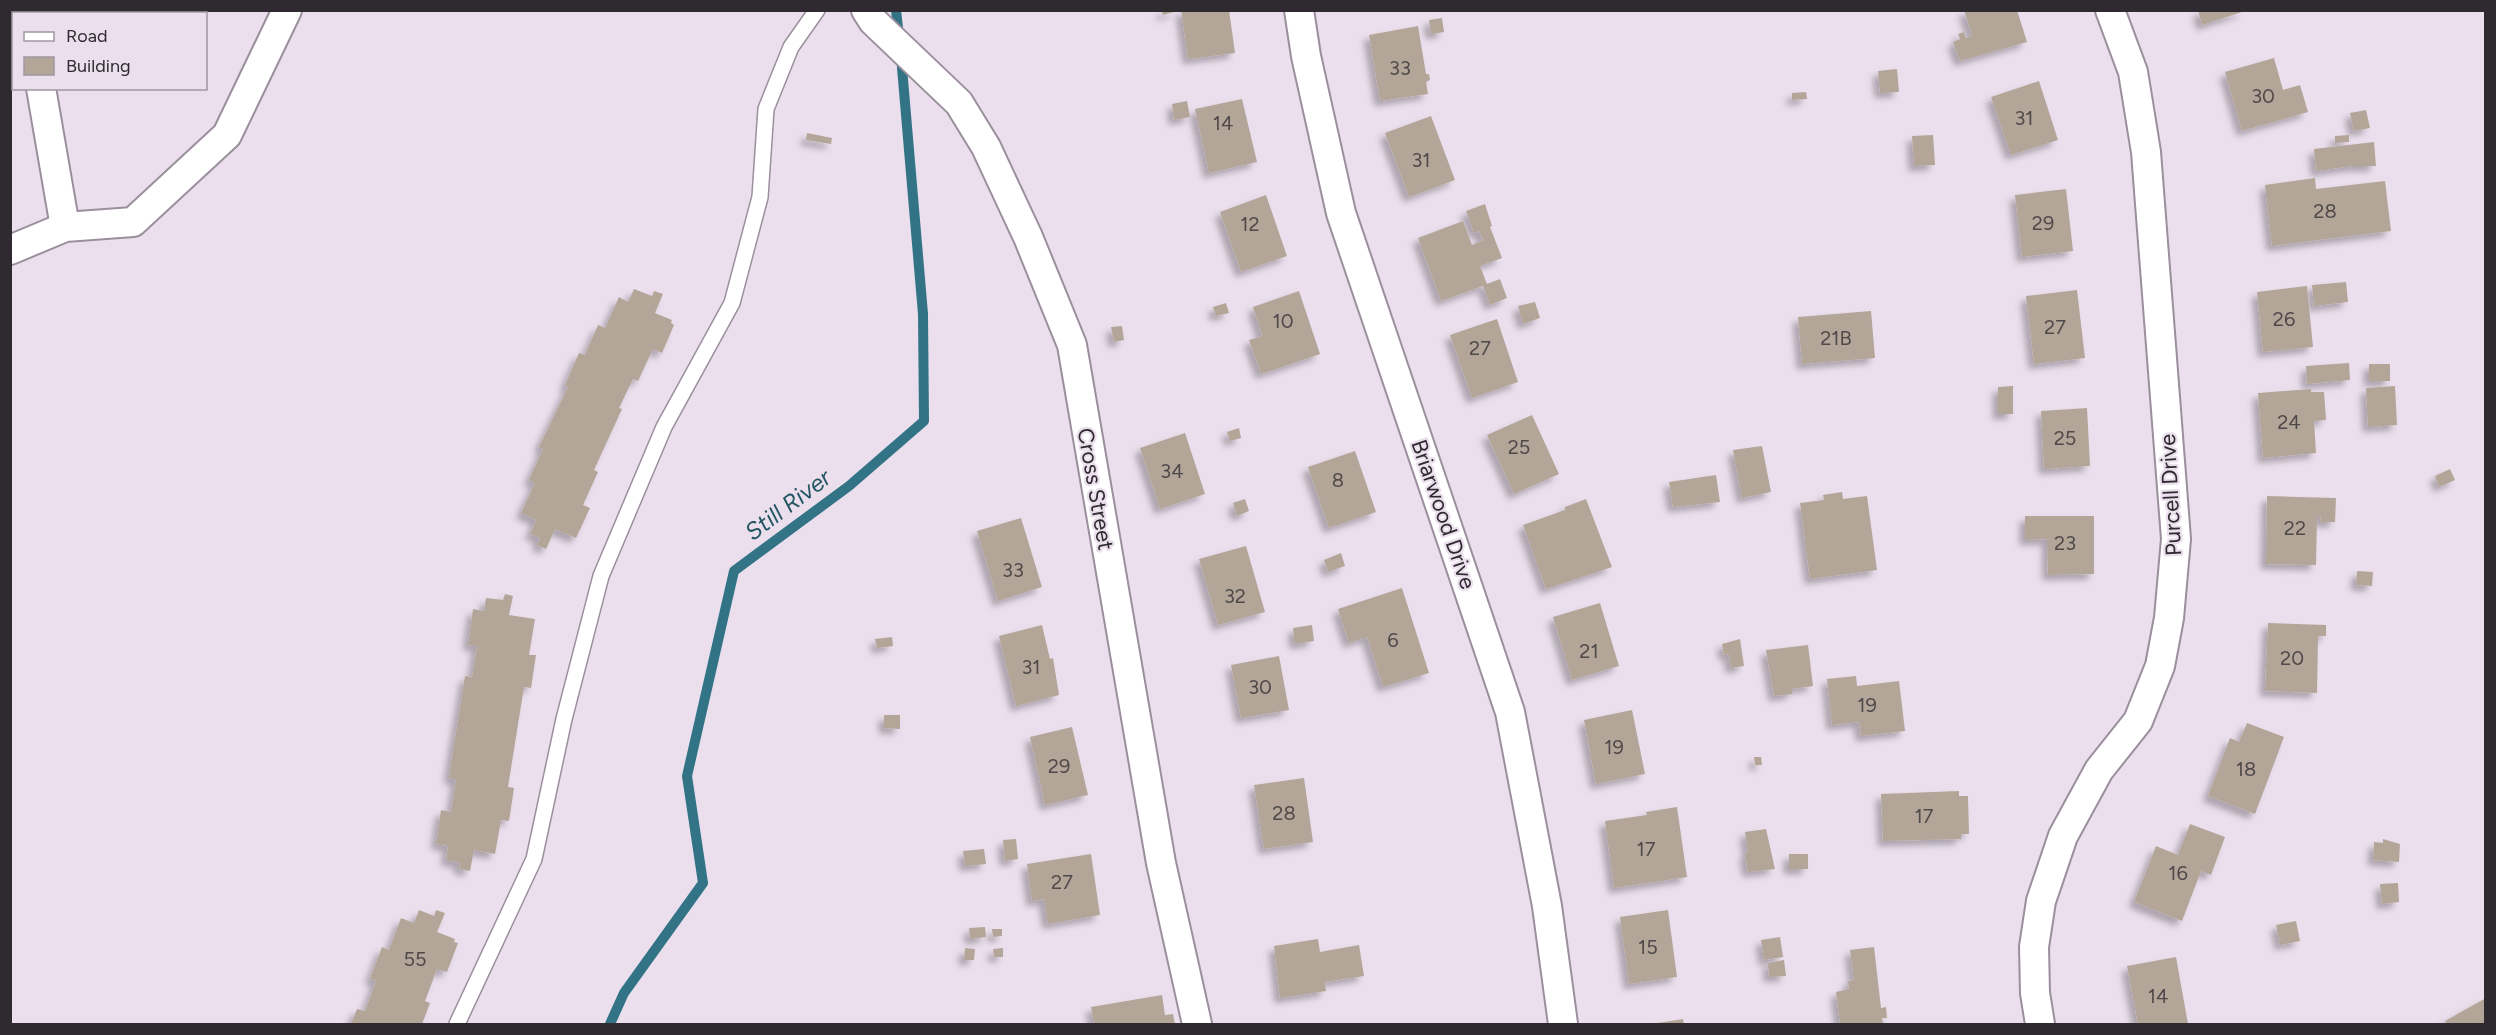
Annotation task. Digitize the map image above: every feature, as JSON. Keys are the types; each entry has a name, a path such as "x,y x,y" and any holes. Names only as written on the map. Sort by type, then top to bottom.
{"street":[{"path":"10,250 64,227 133,222 227,135 287,10"},
{"name":"Briarwood Drive","path":"1299,10 1306,56 1341,213 1510,712 1547,906 1563,1024"},
{"name":"Purcell Drive","path":"2040,1024 2035,993 2034,947 2041,901 2063,836 2099,770 2138,721 2160,666 2169,618 2176,539 2146,152 2133,72 2110,10"},
{"name":"Cross Street","path":"870,16 959,103 986,147 1028,237 1072,345 1161,863 1197,1024"},
{"path":"41,90 64,227"}],"lane":[{"path":"457,1024 534,859 564,719 601,576 664,428 732,303 760,197 766,109 791,47 817,10"}],"building":[{"path":"109,10 155,10 156,12 109,12"},
{"path":"1161,10 1178,10 1178,11 1163,15"},
{"path":"1181,10 1229,10 1235,53 1188,59"},
{"path":"1964,10 2017,10 2027,42 1960,61 1953,42 1960,39 1958,34 1964,32 1966,38 1972,35"},
{"path":"2198,10 2245,10 2245,11 2202,25"},
{"path":"1442,18 1444,32 1431,34 1429,20"},
{"path":"1418,26 1426,74 1429,74 1430,80 1426,82 1428,94 1380,101 1369,35"},
{"path":"2274,58 2283,90 2300,85 2308,112 2242,131 2225,72"},
{"path":"1897,69 1899,92 1880,93 1878,71"},
{"path":"2039,81 2058,140 2011,155 1991,97"},
{"path":"1806,92 1807,99 1792,100 1792,93"},
{"path":"1242,99 1257,162 1209,173 1195,109"},
{"path":"1187,101 1190,117 1174,120 1172,104"},
{"path":"2366,110 2370,128 2354,131 2350,113"},
{"path":"1431,116 1455,180 1409,197 1385,133"},
{"path":"807,133 832,138 831,144 806,140"},
{"path":"1933,135 1935,165 1914,166 1912,136"},
{"path":"2349,135 2349,142 2335,143 2335,136"},
{"path":"2374,142 2376,166 2352,166 2316,171 2314,149"},
{"path":"2315,178 2316,189 2385,181 2391,231 2272,246 2265,185"},
{"path":"2066,189 2073,251 2022,257 2015,195"},
{"path":"1266,195 1287,256 1241,272 1220,212"},
{"path":"1485,204 1492,226 1490,227 1502,258 1480,266 1487,284 1500,279 1507,298 1490,305 1483,286 1441,301 1418,238 1463,221 1472,245 1483,240 1479,231 1474,233 1466,211"},
{"path":"2346,282 2348,302 2314,306 2312,285"},
{"path":"2307,286 2313,347 2263,352 2257,292"},
{"path":"634,289 652,296 654,291 663,294 655,313 672,320 671,323 674,325 662,353 653,349 638,381 633,379 619,408 622,409 594,470 598,472 583,505 590,508 576,538 555,529 546,549 537,545 540,538 530,534 536,520 521,513 535,483 529,480 543,449 539,447 568,387 565,385 579,353 585,355 598,325 605,328 619,297 628,302"},
{"path":"2077,290 2085,358 2034,364 2026,296"},
{"path":"1299,291 1320,354 1261,374 1249,340 1262,336 1253,307"},
{"path":"1535,302 1540,318 1523,324 1518,306"},
{"path":"1226,303 1229,313 1216,316 1213,307"},
{"path":"1871,311 1875,358 1802,364 1798,317"},
{"path":"1497,319 1518,382 1472,398 1450,335"},
{"path":"1122,326 1124,340 1114,342 1111,327"},
{"path":"2349,363 2350,380 2307,384 2306,366"},
{"path":"2369,364 2390,364 2390,381 2369,381"},
{"path":"2013,386 2013,414 1998,414 1998,387"},
{"path":"2395,386 2397,425 2368,427 2366,388"},
{"path":"2311,389 2311,392 2324,392 2326,420 2314,421 2316,453 2263,458 2258,393"},
{"path":"2087,408 2090,466 2044,469 2041,411"},
{"path":"1532,415 1559,474 1514,494 1487,435"},
{"path":"1239,428 1241,438 1230,441 1227,432"},
{"path":"1185,433 1205,494 1160,509 1140,448"},
{"path":"1762,446 1771,492 1742,498 1733,450"},
{"path":"1355,451 1376,512 1329,528 1308,467"},
{"path":"2450,469 2455,480 2439,487 2435,476"},
{"path":"1716,475 1720,502 1673,507 1669,482"},
{"path":"1842,492 1843,499 1867,496 1877,570 1810,579 1800,503 1824,500 1823,495"},
{"path":"2267,496 2336,498 2335,522 2320,522 2321,517 2317,517 2316,565 2266,564"},
{"path":"1245,499 1249,511 1237,516 1233,503"},
{"path":"1586,499 1612,567 1546,589 1523,525 1565,510 1565,507"},
{"path":"2025,516 2094,516 2094,574 2048,575 2047,539 2025,540"},
{"path":"1021,518 1042,587 998,601 977,531"},
{"path":"1246,546 1265,612 1218,625 1199,559"},
{"path":"1341,553 1345,566 1328,572 1324,560"},
{"path":"2357,571 2373,572 2372,586 2356,585"},
{"path":"1402,588 1429,673 1383,687 1367,637 1349,643 1338,609"},
{"path":"505,594 513,596 509,615 535,619 529,655 536,655 531,688 524,687 508,787 514,788 509,821 501,820 495,854 474,850 470,871 459,869 460,863 446,860 448,846 436,844 441,810 451,812 456,780 449,778 452,757 465,676 472,677 477,646 468,645 473,609 484,611 486,598 503,600"},
{"path":"1600,603 1619,666 1572,680 1553,617"},
{"path":"2268,623 2326,625 2326,636 2318,636 2317,693 2265,691"},
{"path":"1042,625 1050,659 1053,658 1059,695 1016,706 999,636"},
{"path":"1312,625 1314,641 1295,644 1293,628"},
{"path":"892,637 893,646 877,648 875,639"},
{"path":"1740,639 1744,666 1731,668 1729,654 1724,655 1722,644"},
{"path":"1808,645 1813,686 1792,689 1792,694 1774,696 1766,650"},
{"path":"1279,656 1289,710 1241,718 1231,665"},
{"path":"1856,676 1857,686 1899,681 1905,731 1861,736 1859,722 1832,725 1827,679"},
{"path":"1632,710 1645,774 1596,784 1584,720"},
{"path":"884,715 900,715 900,729 884,728"},
{"path":"2247,723 2284,737 2255,814 2208,796 2230,738 2239,742"},
{"path":"1072,727 1088,795 1045,805 1030,737"},
{"path":"1754,757 1761,757 1762,765 1755,765"},
{"path":"1304,778 1313,842 1264,849 1254,785"},
{"path":"1959,791 1959,796 1968,796 1969,834 1961,834 1961,839 1883,841 1881,794"},
{"path":"1677,807 1687,877 1614,888 1605,821 1647,815 1646,812"},
{"path":"2190,824 2225,837 2211,875 2201,871 2182,921 2134,902 2156,846 2178,855"},
{"path":"1766,829 1775,869 1748,872 1745,832"},
{"path":"1016,839 1018,859 1005,861 1003,840"},
{"path":"2383,839 2400,844 2399,862 2373,860 2374,842 2383,843"},
{"path":"984,849 986,864 965,866 963,851"},
{"path":"1091,854 1100,915 1048,924 1044,899 1032,901 1027,864"},
{"path":"1789,854 1808,854 1808,869 1789,869"},
{"path":"2398,883 2399,902 2382,904 2380,884"},
{"path":"419,910 434,916 436,910 445,913 437,932 455,939 454,942 458,943 447,972 437,969 425,1001 430,1003 422,1024 351,1024 357,1009 365,1011 376,981 370,979 382,947 389,950 401,918 414,923"},
{"path":"1668,910 1677,977 1629,984 1620,917"},
{"path":"2296,921 2300,941 2280,945 2276,925"},
{"path":"985,927 986,937 970,939 969,928"},
{"path":"992,929 1002,929 1002,936 993,937"},
{"path":"1780,937 1783,957 1764,960 1761,940"},
{"path":"1318,939 1320,952 1359,945 1364,976 1325,982 1326,991 1280,998 1274,946"},
{"path":"1874,947 1881,1008 1886,1007 1887,1018 1882,1018 1883,1024 1840,1024 1836,992 1849,989 1848,981 1854,980 1850,950"},
{"path":"965,948 975,949 974,960 964,960"},
{"path":"1003,948 1003,957 994,957 993,949"},
{"path":"2176,957 2188,1024 2138,1024 2127,966"},
{"path":"1784,960 1786,976 1769,977 1768,963"},
{"path":"1162,995 1165,1015 1173,1014 1175,1024 1094,1024 1091,1007"},
{"path":"2486,998 2486,1024 2447,1024 2445,1021"},
{"path":"1683,1019 1684,1024 1658,1024 1658,1023"}],"waterway":[{"name":"Still River","path":"896,10 899,37"},
{"name":"Still River","path":"610,1024 624,993 703,883 687,776 734,571 849,486 924,421 923,314 901,56"}]}
